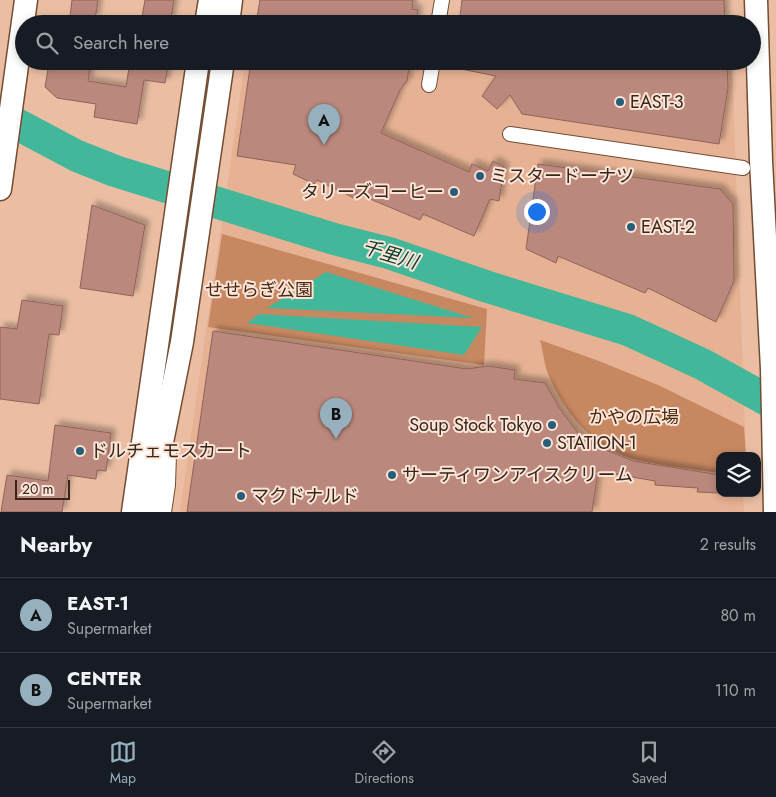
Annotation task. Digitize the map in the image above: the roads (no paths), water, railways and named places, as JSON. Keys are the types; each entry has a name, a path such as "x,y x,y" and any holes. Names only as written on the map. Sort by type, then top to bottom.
{"street":[{"path":"24,15 26,0"},
{"path":"208,15 210,0"},
{"path":"229,15 231,0"},
{"path":"440,15 442,0"},
{"path":"756,0 757,15"},
{"path":"0,184 17,70"},
{"path":"133,512 197,70"},
{"path":"150,512 154,482 182,342 222,70"},
{"path":"429,85 432,70"},
{"path":"760,70 771,263 776,512"},
{"path":"510,134 743,168"},
{"path":"162,512 166,485 167,424"}],"water":[{"path":"326,272 473,318 267,308"},
{"path":"259,314 482,327 464,355 247,323"}],"waterway":[{"name":"千里川","path":"0,115 77,156 115,171 334,239 389,253 488,287 628,330 702,364 776,405"}],"place":[{"name":"EAST-3","path":"620,102"},
{"name":"EAST-1","path":"324,145"},
{"name":"ミスタードーナツ","path":"480,176"},
{"name":"タリーズコーヒー","path":"454,192"},
{"name":"EAST-2","path":"631,227"},
{"name":"Soup Stock Tokyo","path":"552,425"},
{"name":"CENTER","path":"336,439"},
{"name":"STATION-1","path":"547,443"},
{"name":"ドルチェモスカート","path":"80,451"},
{"name":"サーティワンアイスクリーム","path":"392,475"},
{"name":"マクドナルド","path":"241,496"}],"park label":[{"name":"せせらぎ公園","path":"259,290"},
{"name":"かやの広場","path":"634,417"}]}
